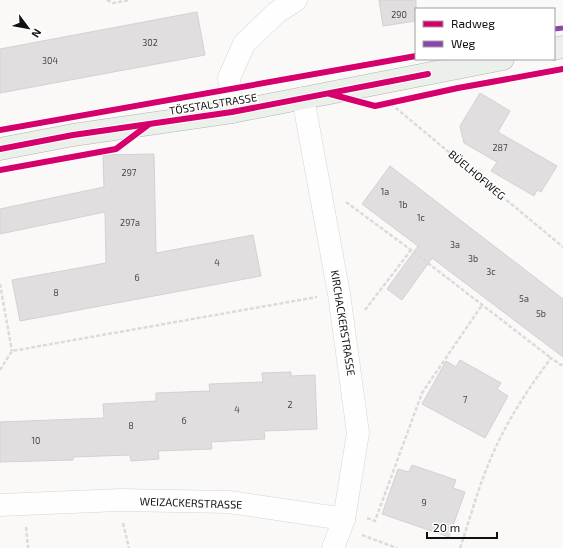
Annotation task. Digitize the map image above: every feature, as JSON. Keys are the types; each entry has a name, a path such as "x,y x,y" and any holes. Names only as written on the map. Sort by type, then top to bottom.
{"main road":[{"name":"TÖSSTALSTRASSE","path":"0,149 73,135 232,112 498,60"}],"street":[{"path":"232,112 229,78 244,44 276,13 296,0"},
{"name":"KIRCHACKERSTRASSE","path":"303,98 339,294 358,433 344,519 333,548"},
{"name":"WEIZACKERSTRASSE","path":"0,505 120,500 229,502 344,519"}],"path":[{"path":"107,0 113,3 130,0"},
{"path":"347,203 411,250 551,358 561,365 563,362"},
{"path":"344,326 363,312 411,250"},
{"path":"0,284 12,351 0,370"},
{"path":"12,351 339,294"},
{"path":"375,521 422,394 482,305"},
{"path":"460,548 490,458 532,383 551,358"},
{"path":"344,519 362,534 397,548"},
{"path":"124,528 129,548"}],"building":[{"path":"379,0 416,0 415,21 383,26"},
{"path":"197,12 205,55 0,93 0,49"},
{"path":"480,93 510,111 498,132 557,166 541,192 537,190 534,196 491,171 497,162 464,143 460,126"},
{"path":"154,154 156,253 253,235 261,276 20,321 12,280 106,263 105,212 0,234 0,209 104,187 103,155"},
{"path":"390,166 563,299 563,357 432,258 402,300 387,289 418,246 362,204"},
{"path":"460,360 501,383 497,389 508,396 485,438 422,404 446,361 456,367"},
{"path":"291,372 291,376 315,375 317,429 264,431 265,439 211,442 212,449 158,451 159,459 131,461 130,455 73,457 73,460 0,462 0,422 104,418 103,404 156,401 156,393 210,391 209,384 263,382 262,373"},
{"path":"412,465 456,480 453,488 465,492 449,537 382,514 398,469 409,472"}],"marked path":[{"path":"555,29 563,28"}],"cycle path":[{"path":"0,130 415,56"},
{"path":"330,94 375,106 458,88 563,69"},
{"path":"0,149 73,135 232,112 428,74"},
{"path":"0,170 116,149 148,125"}]}
